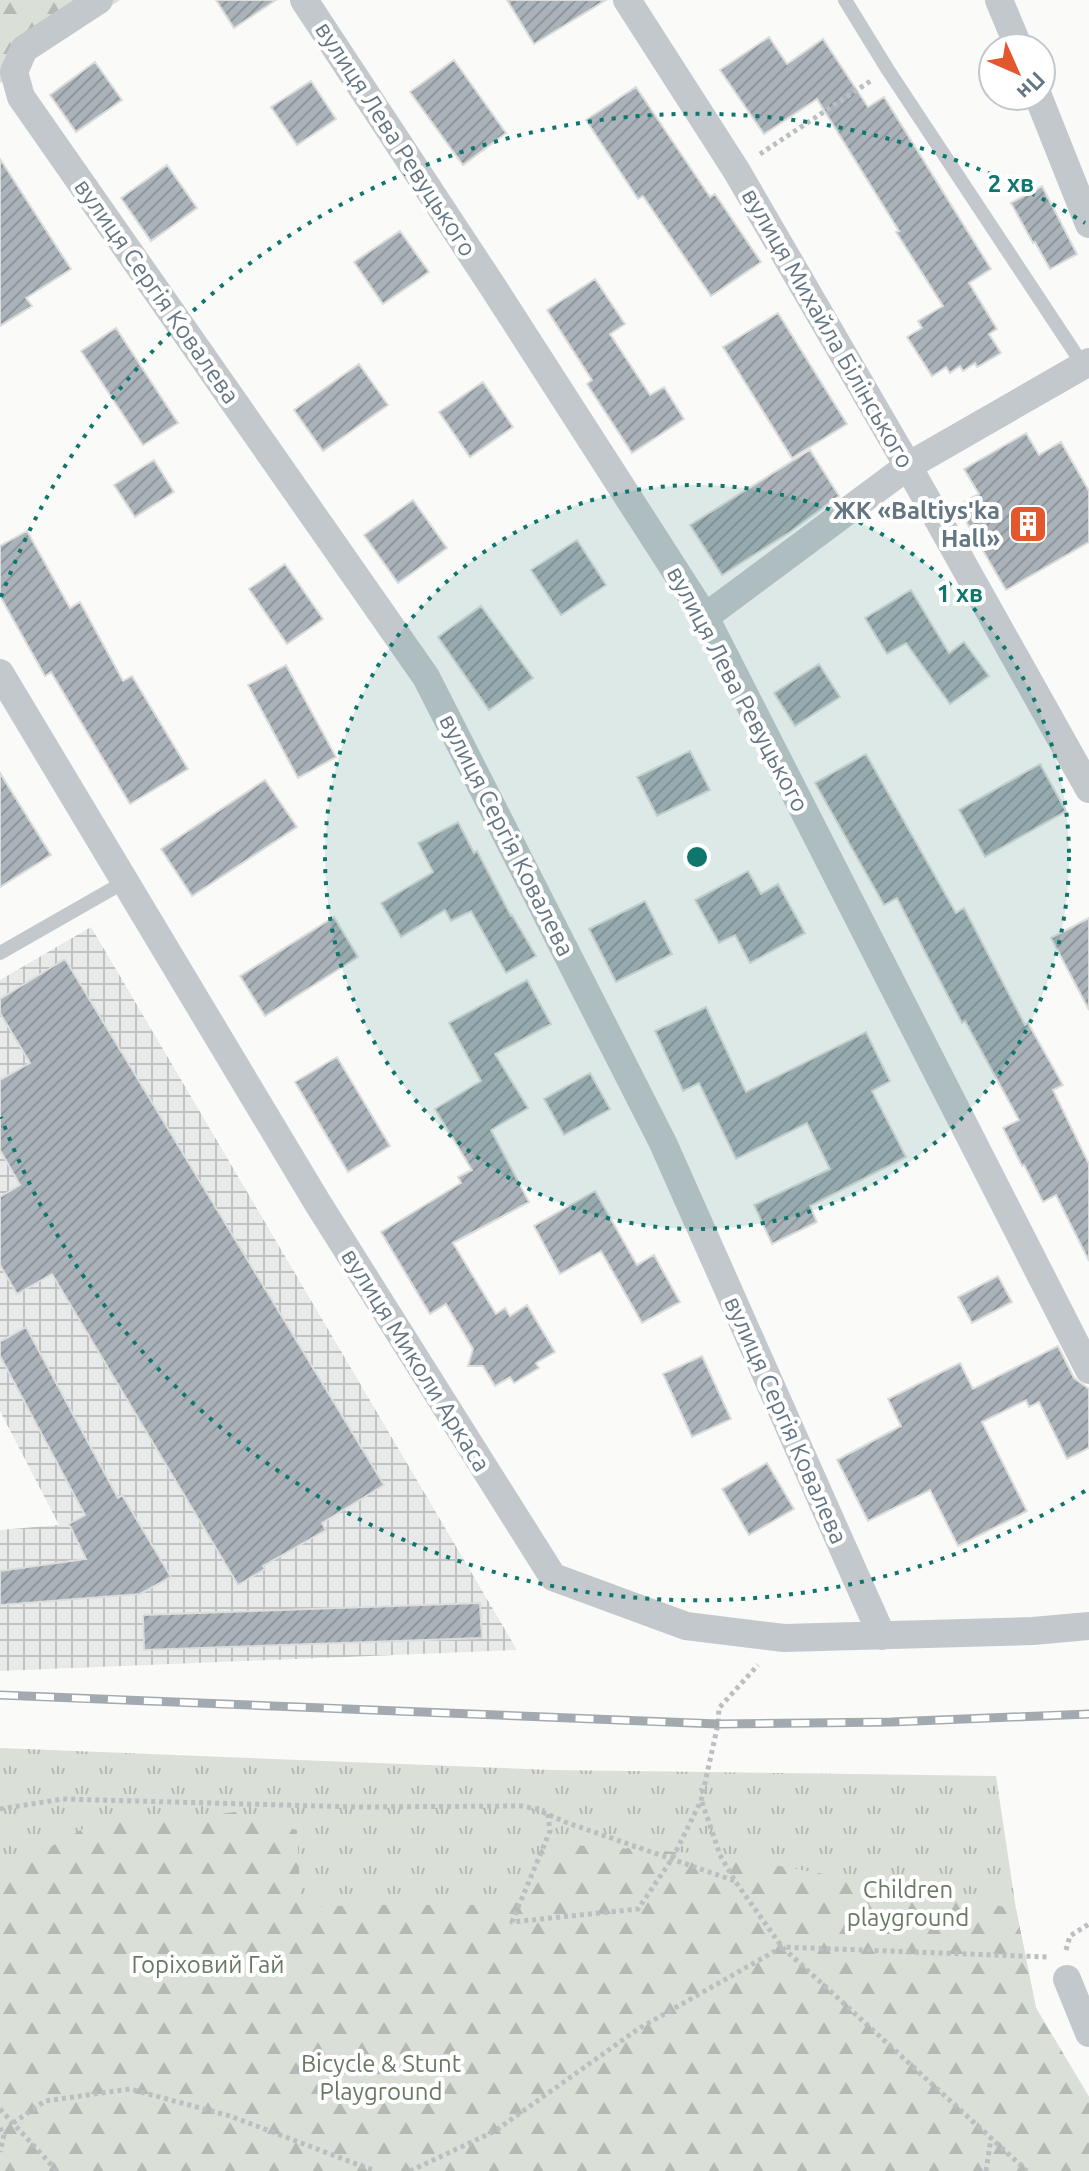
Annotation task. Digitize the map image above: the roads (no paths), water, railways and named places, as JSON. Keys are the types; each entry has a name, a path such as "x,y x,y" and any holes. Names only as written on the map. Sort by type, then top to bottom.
{"street":[{"name":"вулиця Сергія Ковалева","path":"99,0 24,49 14,72 21,97 426,677 663,1143 882,1636"},
{"name":"вулиця Лева Ревуцького","path":"304,0 705,617 1089,1370"},
{"name":"вулиця Михайла Білінського","path":"627,0 736,170 908,466 1089,789"},
{"path":"999,0 1012,32"},
{"path":"1044,112 1089,224"},
{"path":"705,617 908,466 1086,364"},
{"name":"вулиця Миколи Аркаса","path":"0,673 317,1202 553,1577 686,1626 784,1638 1033,1631 1089,1626"},
{"path":"1067,1979 1089,2033"}],"lane":[{"path":"845,0 888,70 1086,364"},
{"path":"0,953 126,881"}],"railway":[{"path":"0,1695 718,1724 891,1722 1089,1714"}],"place":[{"name":"ЖК «Baltiysʹka Hall»","path":"1028,524"}],"park label":[{"name":"Children playground","path":"908,1903"},
{"name":"Горіховий Гай","path":"208,1964"},
{"name":"Bicycle & Stunt Playground","path":"381,2077"}]}
